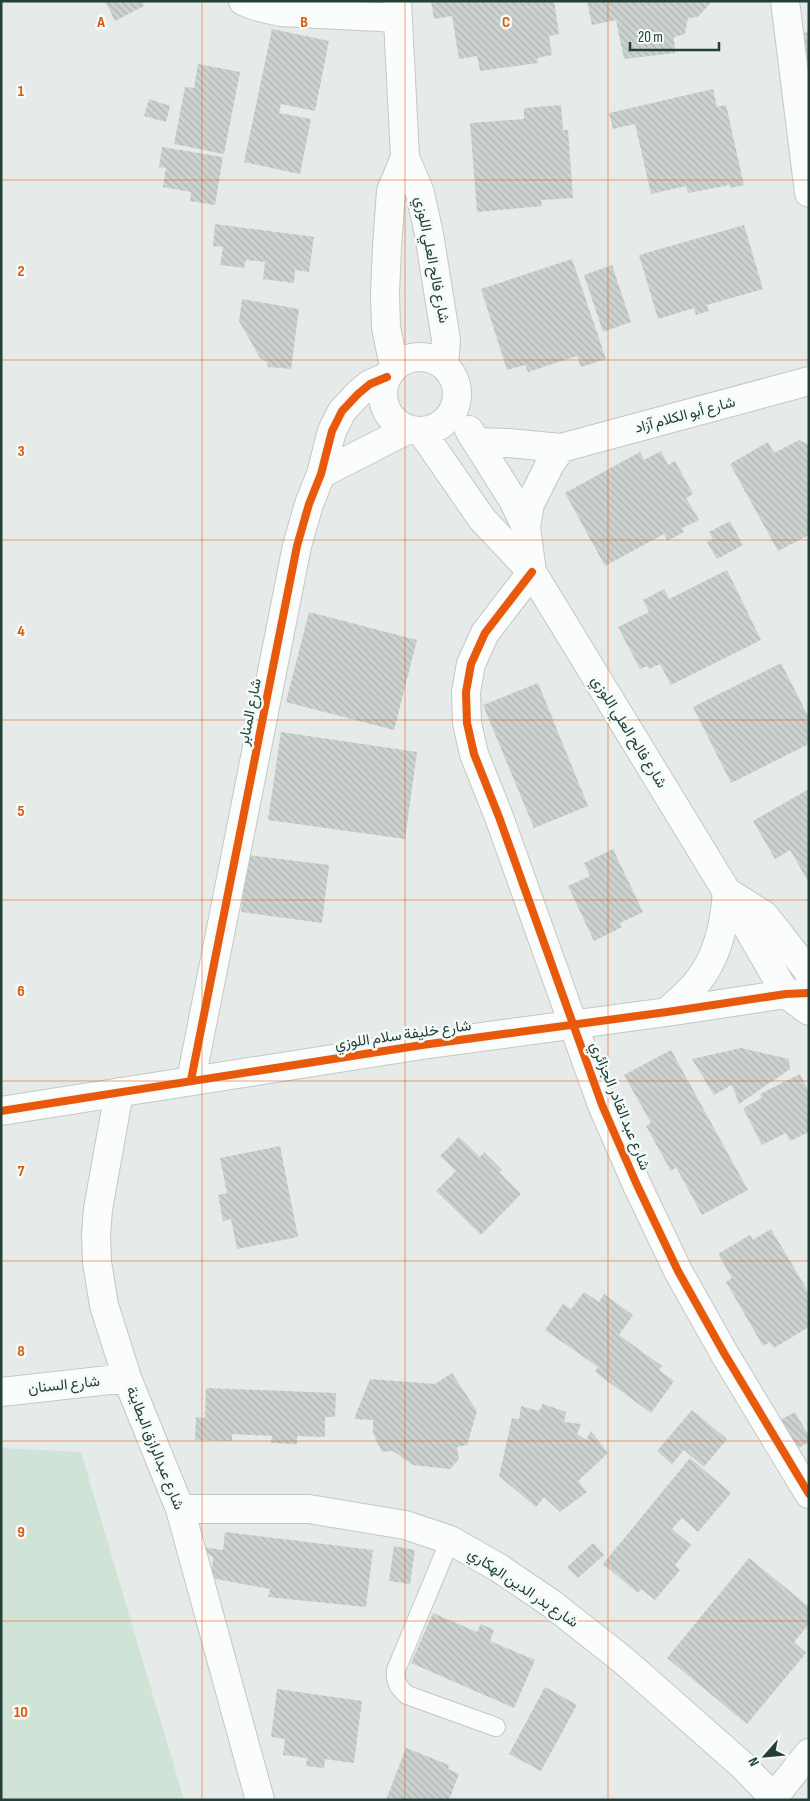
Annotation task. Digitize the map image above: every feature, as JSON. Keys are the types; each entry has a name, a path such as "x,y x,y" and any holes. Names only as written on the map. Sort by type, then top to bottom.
{"street":[{"path":"243,1 281,12 397,10"},
{"path":"785,1 809,193"},
{"name":"شارع فالح العلي اللوزي","path":"397,10 405,156 420,193 429,234 446,340 444,365"},
{"name":"شارع فالح العلي اللوزي","path":"390,372 385,294 387,246 391,191 405,156"},
{"path":"321,474 415,430 432,429 443,424 451,416 457,403 457,389 453,376 444,365 432,358 417,356 403,361 390,372 384,388 384,399 388,412 397,423 415,430"},
{"name":"شارع المنابر","path":"191,1080 297,546 309,504 321,474 332,431 342,410 370,384 390,372"},
{"name":"شارع أبو الكلام آزاد","path":"478,442 561,448 809,381"},
{"name":"شارع فالح العلي اللوزي","path":"453,410 478,442 513,500 526,527 532,572"},
{"name":"شارع فالح العلي اللوزي","path":"415,430 482,519 532,572 727,892 797,993"},
{"path":"526,527 530,504 549,466 561,448"},
{"name":"شارع عبد القادر الجزائري","path":"532,572 485,633 471,664 466,692 467,723 474,754 499,817 602,1105 637,1185 678,1271 729,1362 809,1494"},
{"path":"667,1012 695,985 712,959 723,926 727,892"},
{"name":"شارع فالح العلي اللوزي","path":"727,892 764,915 809,972"},
{"path":"797,993 809,1011"},
{"name":"شارع خليفة سلام اللوزي","path":"1,1111 422,1045 797,993"},
{"name":"شارع عبدالرازق البطاينة","path":"119,1092 98,1209 96,1235 96,1262 104,1305 127,1378 180,1509 260,1800"},
{"name":"شارع السنان","path":"1,1392 127,1378"},
{"name":"شارع بدر الدين الهكاري","path":"180,1509 309,1509 405,1525 450,1540 499,1568 529,1588 623,1660 742,1765 775,1799"},
{"path":"775,1799 809,1753"}],"lane":[{"path":"450,1540 396,1670 395,1681 407,1695 496,1727"}],"green space":[{"path":"1,1448 81,1452 184,1800 1,1800"}],"building":[{"path":"105,1 142,1 144,6 115,21"},
{"path":"431,1 554,1 559,34 549,36 552,55 537,58 538,63 480,71 477,56 459,59 452,16 434,19"},
{"path":"587,1 712,1 698,17 688,18 685,34 674,37 675,53 624,59 616,20 592,25"},
{"path":"272,29 329,41 315,111 281,104 279,113 311,119 300,174 244,162"},
{"path":"809,32 809,72 803,73 797,34"},
{"path":"198,64 240,72 224,154 174,144 185,87 194,88"},
{"path":"713,89 717,107 726,105 744,185 730,188 730,185 688,193 686,186 651,194 635,124 613,129 609,113"},
{"path":"149,99 170,106 166,122 144,116"},
{"path":"561,105 563,130 568,130 573,198 541,200 542,206 477,212 470,123 524,119 524,108"},
{"path":"162,147 223,157 215,205 190,201 191,192 163,187 166,168 159,167"},
{"path":"215,224 314,237 309,272 295,270 294,283 263,279 265,262 246,260 244,268 220,265 223,247 213,246"},
{"path":"744,225 763,289 707,305 709,311 696,315 694,308 658,319 639,255"},
{"path":"572,259 606,359 581,367 577,356 528,372 525,365 507,370 481,289"},
{"path":"612,265 631,322 603,332 584,275"},
{"path":"242,299 299,309 291,369 268,367 267,362 260,358 239,321"},
{"path":"799,440 809,445 809,535 778,551 730,464 768,442 774,453"},
{"path":"661,451 668,465 675,461 693,494 686,498 699,520 682,528 684,532 667,541 664,534 605,566 565,493 640,452 644,460"},
{"path":"730,521 743,545 717,559 707,542 713,539 709,532"},
{"path":"727,570 761,640 671,685 660,664 649,669 647,666 640,669 618,627 649,612 643,600 664,589 669,599"},
{"path":"309,612 417,640 394,730 286,702"},
{"path":"781,663 809,718 809,744 731,783 693,707"},
{"path":"538,683 588,806 534,828 483,705"},
{"path":"281,732 417,752 405,839 268,820"},
{"path":"809,789 809,883 790,850 775,859 753,821"},
{"path":"613,849 643,912 620,923 622,927 594,941 568,886 590,876 584,863"},
{"path":"248,855 329,865 322,923 241,912"},
{"path":"741,1048 789,1059 790,1069 739,1104 732,1085 714,1095 692,1059"},
{"path":"671,1050 748,1190 702,1215 676,1167 671,1171 646,1126 651,1123 624,1075"},
{"path":"800,1074 809,1092 809,1132 790,1141 786,1133 762,1145 743,1108 762,1098 760,1094"},
{"path":"459,1137 480,1157 484,1152 502,1170 499,1172 521,1194 481,1235 436,1191 456,1171 440,1156"},
{"path":"280,1146 298,1237 237,1249 231,1219 223,1221 218,1195 227,1193 220,1158"},
{"path":"771,1229 809,1293 809,1327 774,1348 770,1342 763,1346 726,1282 732,1278 718,1254 750,1235 753,1240"},
{"path":"584,1292 599,1302 604,1294 633,1315 619,1335 662,1366 659,1370 674,1381 651,1413 595,1372 598,1367 545,1330 563,1304 571,1309"},
{"path":"452,1373 477,1411 467,1445 457,1447 459,1459 450,1469 413,1465 393,1451 382,1452 373,1433 373,1420 354,1419 370,1379 435,1384"},
{"path":"206,1388 336,1393 335,1417 325,1417 325,1437 297,1436 297,1444 271,1443 272,1436 232,1434 232,1441 195,1440 196,1417 205,1418"},
{"path":"543,1404 566,1412 564,1422 581,1424 577,1434 586,1440 591,1431 608,1453 578,1481 587,1492 560,1512 544,1497 536,1507 499,1476 512,1418 519,1419 521,1406 539,1411"},
{"path":"692,1410 727,1439 704,1467 684,1450 672,1464 657,1451"},
{"path":"795,1412 807,1433 809,1432 809,1442 786,1455 770,1426"},
{"path":"690,1458 731,1493 698,1532 682,1518 672,1529 691,1545 675,1565 680,1570 655,1600 641,1589 638,1593 603,1564"},
{"path":"225,1532 373,1550 366,1607 268,1597 270,1589 211,1578 213,1558 202,1547 223,1550"},
{"path":"593,1543 604,1555 578,1578 567,1567"},
{"path":"394,1546 415,1550 410,1584 389,1581"},
{"path":"749,1558 809,1607 809,1624 794,1642 806,1653 747,1724 667,1658"},
{"path":"433,1613 477,1632 481,1624 494,1630 490,1641 535,1660 514,1708 411,1663"},
{"path":"545,1687 577,1705 541,1771 509,1754"},
{"path":"277,1689 362,1701 354,1763 325,1759 324,1768 306,1766 307,1758 283,1755 285,1739 271,1737"},
{"path":"406,1748 449,1765 448,1769 459,1774 449,1800 386,1800"}],"cycle path":[{"path":"191,1080 297,546 309,504 321,474 332,431 342,411 370,384 387,377"},
{"path":"532,572 485,633 471,664 466,692 467,723 474,754 499,817 602,1105 637,1185 678,1271 724,1353 809,1494"},
{"path":"1,1111 422,1045 786,994 809,993"}]}
